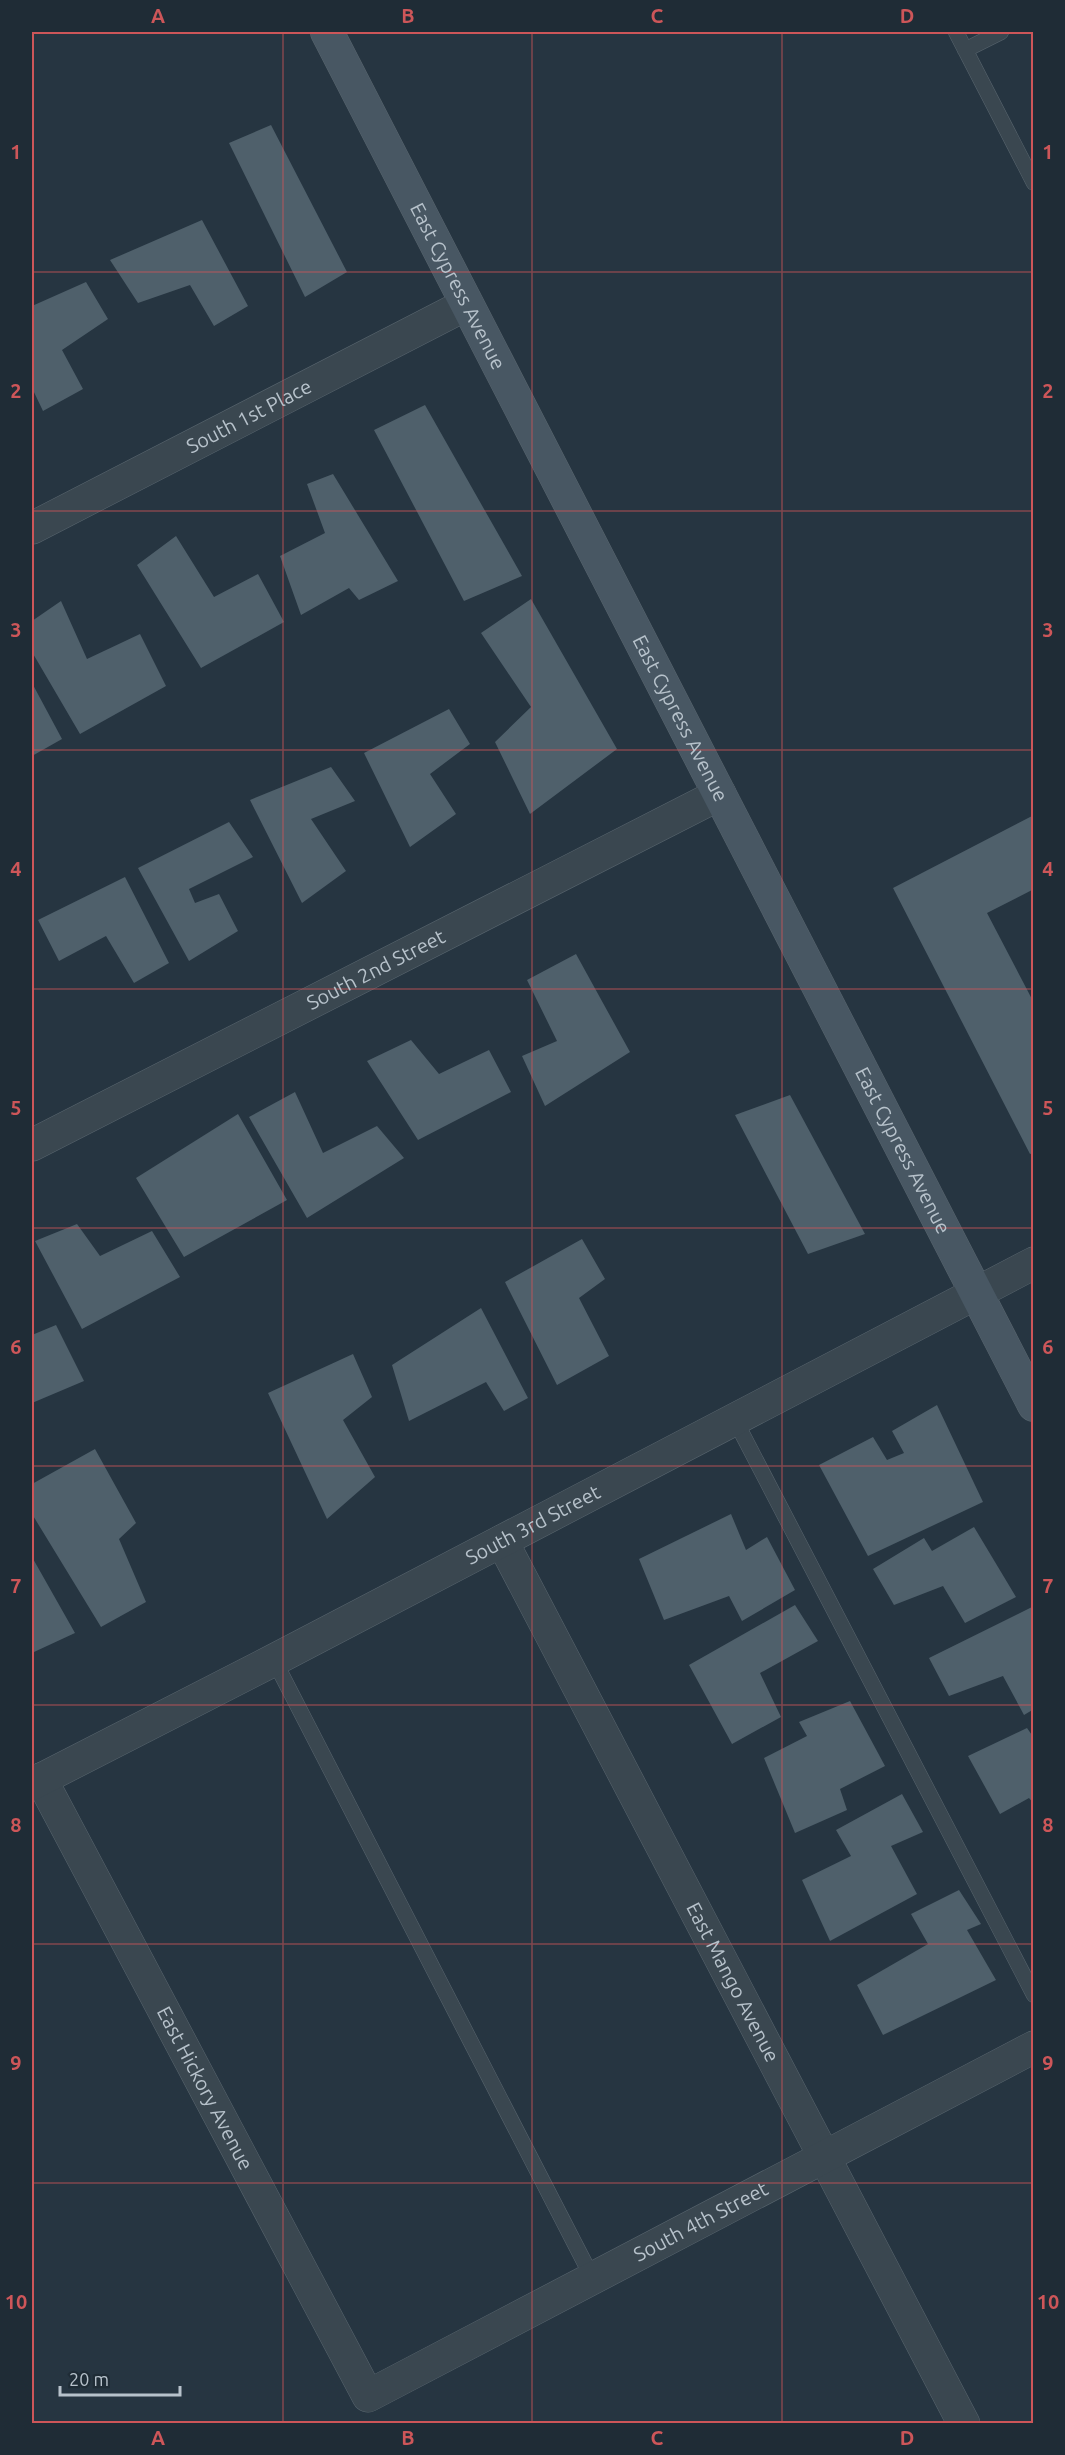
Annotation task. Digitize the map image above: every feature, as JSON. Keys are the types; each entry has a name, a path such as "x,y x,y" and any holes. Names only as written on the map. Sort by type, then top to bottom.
{"street":[{"name":"East Cypress Avenue","path":"327,32 1034,1406"},
{"name":"South 1st Place","path":"32,528 467,304"},
{"name":"South 2nd Street","path":"32,1145 720,794"},
{"name":"South 3rd Street","path":"36,1781 274,1660 1034,1263"},
{"name":"East Mango Avenue","path":"502,1541 964,2424"},
{"name":"East Hickory Avenue","path":"36,1781 368,2396"},
{"name":"South 4th Street","path":"368,2396 1034,2047"}],"lane":[{"path":"956,32 1034,183"},
{"path":"966,50 1001,32"},
{"path":"735,1420 1034,1995"},
{"path":"274,1660 593,2279"}],"building":[{"path":"271,125 347,272 305,297 229,143"},
{"path":"202,220 248,306 214,326 190,285 138,303 110,260"},
{"path":"86,282 108,319 62,350 83,389 43,411 32,388 32,306"},
{"path":"425,405 522,576 464,601 374,430"},
{"path":"333,474 398,581 359,600 349,588 301,615 280,556 325,533 307,484"},
{"path":"176,536 214,597 258,574 284,622 201,668 137,565"},
{"path":"531,599 617,749 530,814 495,742 531,707 481,633"},
{"path":"61,601 87,659 140,634 166,686 80,734 32,652 32,621"},
{"path":"32,683 62,739 32,756"},
{"path":"449,709 470,744 430,774 456,814 410,847 364,753"},
{"path":"331,767 355,801 311,819 346,871 302,903 250,800"},
{"path":"1034,815 1034,889 987,913 1034,1003 1034,1153 1030,1154 893,888"},
{"path":"229,822 253,857 189,889 195,903 219,894 238,931 189,961 138,868"},
{"path":"125,877 169,963 134,983 106,936 59,961 38,920"},
{"path":"576,954 630,1052 545,1106 522,1056 557,1041 527,980"},
{"path":"411,1040 439,1074 489,1050 511,1092 418,1140 367,1061"},
{"path":"295,1092 323,1153 377,1126 404,1158 307,1218 249,1117"},
{"path":"790,1095 865,1234 808,1254 735,1115"},
{"path":"238,1114 287,1200 184,1257 136,1178"},
{"path":"77,1224 100,1256 152,1231 180,1277 82,1329 35,1241"},
{"path":"582,1239 605,1279 579,1298 609,1356 557,1385 505,1282"},
{"path":"481,1308 528,1398 504,1411 486,1382 409,1421 392,1365"},
{"path":"56,1325 84,1381 32,1403 32,1335"},
{"path":"353,1354 372,1397 343,1420 375,1477 327,1519 268,1393"},
{"path":"937,1405 983,1502 868,1556 819,1465 873,1437 887,1460 904,1453 892,1431"},
{"path":"95,1449 136,1523 119,1539 146,1602 101,1627 32,1514 32,1484"},
{"path":"731,1514 746,1550 767,1537 795,1590 742,1621 729,1596 664,1620 639,1559"},
{"path":"974,1527 1016,1597 965,1623 943,1586 894,1605 873,1569 924,1538 932,1551"},
{"path":"32,1557 75,1633 34,1652 32,1647"},
{"path":"795,1605 818,1641 760,1673 781,1717 732,1744 689,1665"},
{"path":"1034,1606 1034,1709 1024,1715 1003,1676 949,1696 929,1658"},
{"path":"850,1701 885,1766 840,1789 847,1810 795,1833 764,1758 807,1736 799,1722"},
{"path":"1027,1728 1034,1738 1034,1804 1029,1798 1000,1814 968,1756"},
{"path":"902,1794 923,1832 891,1846 917,1894 830,1941 802,1880 851,1856 836,1830"},
{"path":"959,1890 981,1924 967,1930 996,1980 883,2035 857,1985 928,1944 911,1914"}]}
